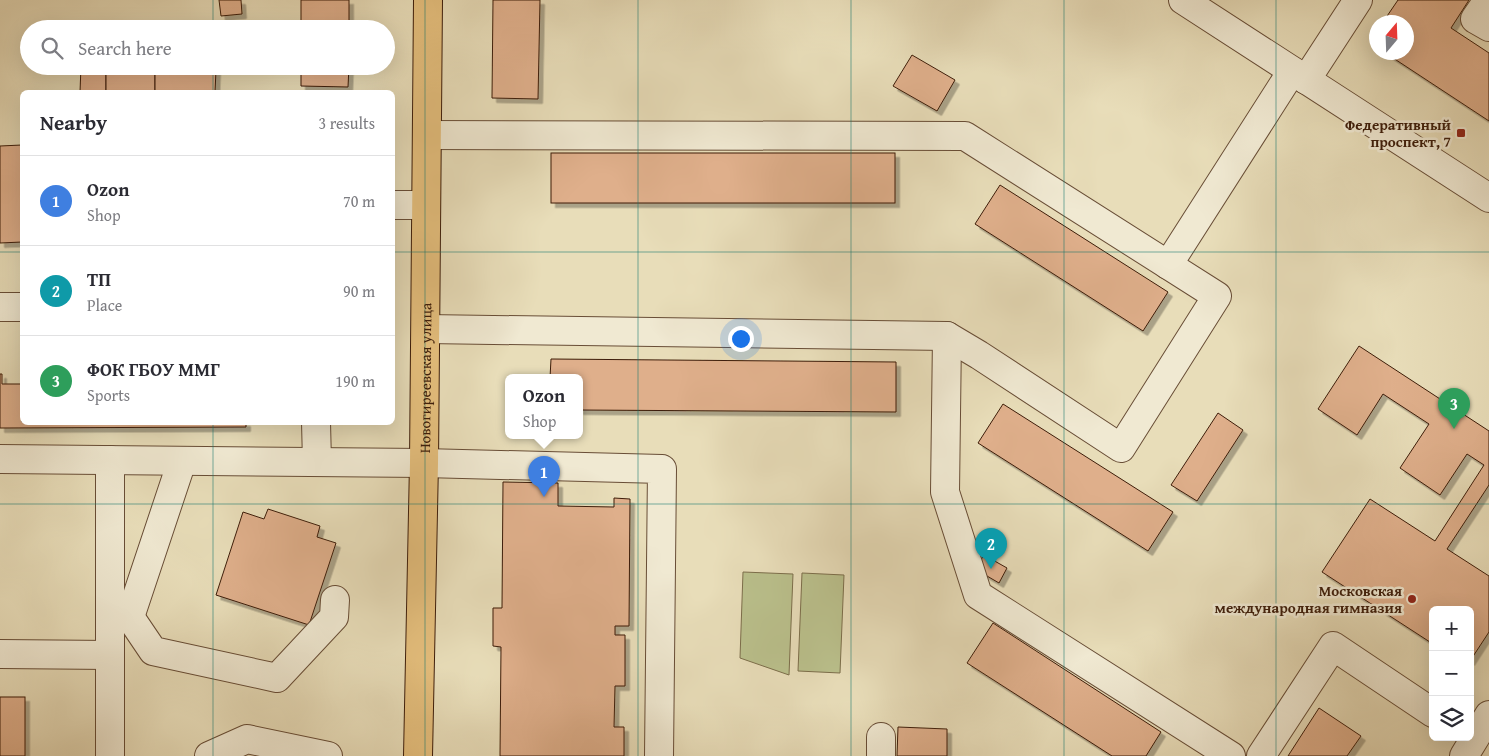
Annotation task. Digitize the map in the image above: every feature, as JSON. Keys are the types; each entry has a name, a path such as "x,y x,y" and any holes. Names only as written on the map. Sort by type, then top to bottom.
{"main road":[{"name":"Новогиреевская улица","path":"418,756 426,329 428,0"}],"street":[{"path":"1183,0 1489,198"},
{"path":"1168,265 1299,75 1358,0"},
{"path":"1488,0 1475,19 1489,28"},
{"path":"426,329 947,336 1121,448 1217,296 965,136 427,135"},
{"path":"395,205 426,205"},
{"path":"0,306 20,307"},
{"path":"947,336 945,492 978,595 1231,756"},
{"path":"316,425 317,462"},
{"path":"0,458 424,463 662,469 659,756"},
{"path":"110,460 120,616 153,651 277,678 334,617 335,600"},
{"path":"110,756 110,655 120,616 182,461"},
{"path":"1261,756 1333,646 1429,711"},
{"path":"0,654 110,655"},
{"path":"1468,745 1489,715"},
{"path":"209,756 247,739 328,756"}],"green space":[{"path":"743,572 793,574 789,675 740,658"},
{"path":"802,573 844,575 840,673 798,671"}],"building":[{"path":"219,0 241,0 242,14 221,16"},
{"path":"301,0 349,0 349,20 301,20"},
{"path":"493,0 540,0 538,99 492,98"},
{"path":"1398,0 1469,0 1451,28 1489,53 1489,121 1396,60 1414,60 1414,15 1388,15"},
{"path":"912,55 955,80 937,111 893,86"},
{"path":"81,75 106,75 106,90 80,90"},
{"path":"106,75 155,75 155,90 106,90"},
{"path":"155,75 216,75 215,90 155,90"},
{"path":"301,75 349,75 348,87 301,86"},
{"path":"20,145 20,242 0,243 0,146"},
{"path":"551,153 895,153 895,203 551,203"},
{"path":"1000,185 1168,292 1143,331 975,224"},
{"path":"1359,346 1489,431 1489,485 1447,549 1489,576 1489,632 1474,655 1474,606 1429,606 1429,641 1322,572 1370,499 1435,541 1484,465 1467,454 1440,495 1400,468 1429,424 1383,394 1357,435 1318,409"},
{"path":"551,359 896,362 896,412 583,410 583,374 550,374"},
{"path":"0,374 2,374 2,384 20,384 20,425 246,425 246,427 0,428"},
{"path":"1003,404 1173,512 1148,551 978,443"},
{"path":"1218,413 1243,430 1197,501 1171,485"},
{"path":"503,482 558,483 558,506 614,507 614,498 630,499 629,626 615,626 615,635 625,635 625,686 615,686 614,727 624,727 624,756 500,756 501,647 493,646 493,608 502,608"},
{"path":"268,509 320,526 317,537 336,543 309,625 216,595 243,512 264,519"},
{"path":"984,555 1007,568 999,583 975,569"},
{"path":"993,623 1161,732 1146,756 1112,756 967,663"},
{"path":"0,697 25,697 25,756 0,756"},
{"path":"1319,708 1361,736 1347,756 1288,756"},
{"path":"898,727 947,729 947,756 897,756"}],"place":[{"name":"Федеративный проспект, 7","path":"1461,133"},
{"name":"ФОК ГБОУ ММГ","path":"1454,429"},
{"name":"Ozon","path":"544,497"},
{"name":"ТП","path":"991,569"},
{"name":"Московская международная гимназия","path":"1412,599"}]}
